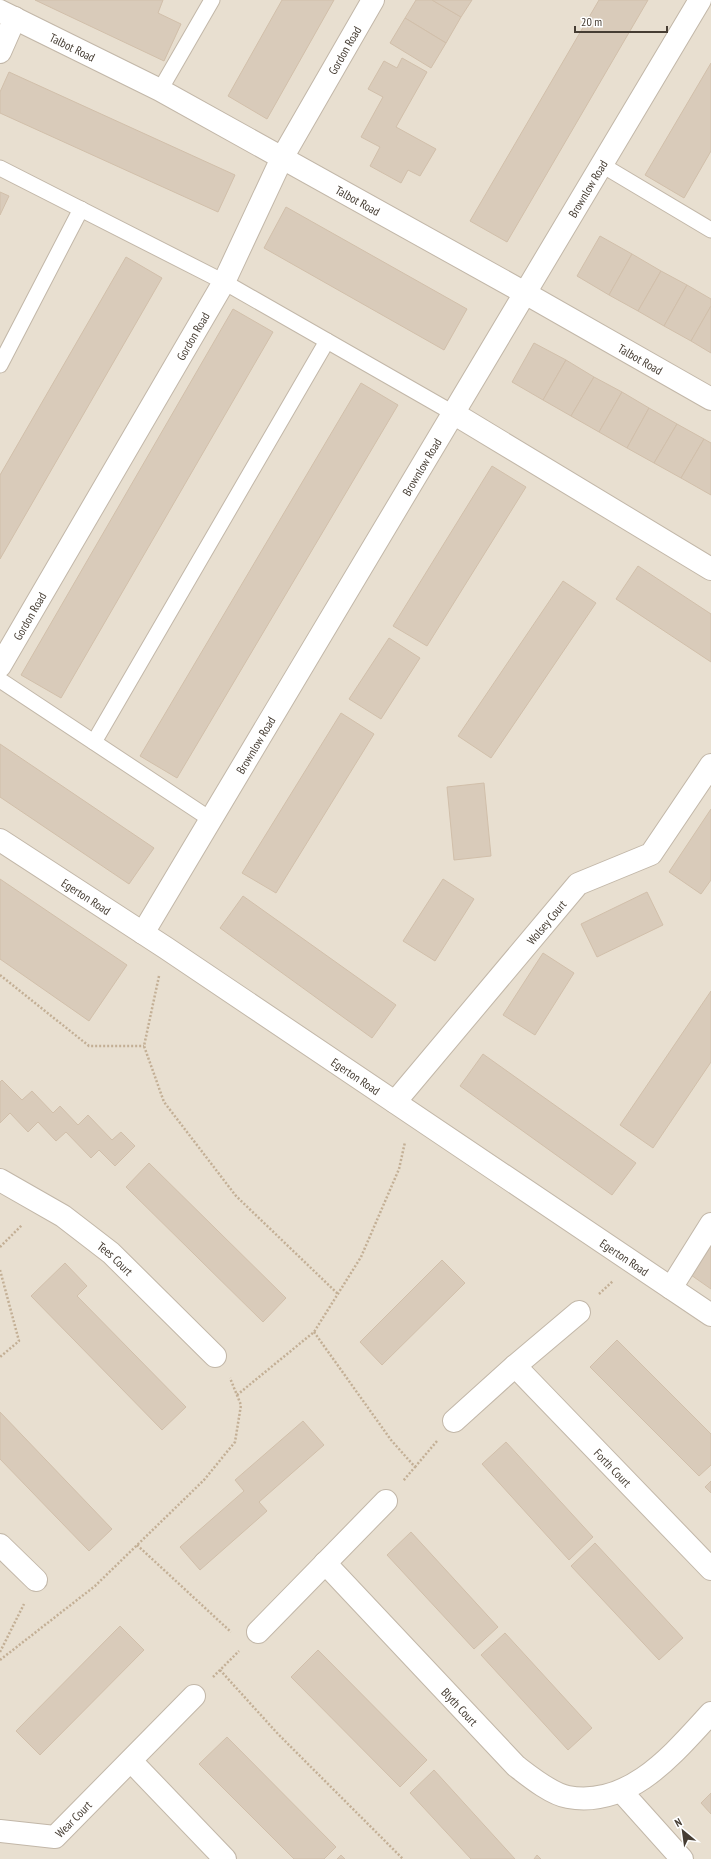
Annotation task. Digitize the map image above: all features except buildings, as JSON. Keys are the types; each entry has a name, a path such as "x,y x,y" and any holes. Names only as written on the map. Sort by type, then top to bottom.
{"street":[{"name":"Gordon Road","path":"0,666 224,282 282,158 373,0"},
{"name":"Brownlow Road","path":"143,933 700,0"},
{"name":"Talbot Road","path":"8,15 160,90 711,398"},
{"path":"0,52 8,15"},
{"path":"454,413 711,568"},
{"name":"Wolsey Court","path":"403,1108 578,884 651,854 711,765"},
{"name":"Egerton Road","path":"0,840 166,948 711,1315"},
{"name":"Tees Court","path":"0,1180 63,1216 111,1253 215,1356"},
{"path":"671,1288 711,1224"},
{"path":"454,1421 515,1366 579,1312"},
{"name":"Forth Court","path":"515,1366 711,1569"},
{"path":"251,1638 386,1501"},
{"path":"0,1545 36,1580"},
{"name":"Blyth Court","path":"325,1563 521,1770 536,1782 567,1797 597,1798 627,1789 651,1774 711,1713"},
{"name":"Wear Court","path":"0,1831 55,1837 194,1696"},
{"path":"131,1761 225,1859"},
{"path":"621,1791 682,1859"}],"lane":[{"path":"160,90 212,0"},
{"path":"602,165 711,230"},
{"path":"0,168 224,282 454,413"},
{"path":"0,365 81,209"},
{"path":"94,742 327,341"},
{"path":"0,680 210,819"}],"path":[{"path":"166,948 144,1046 164,1102 236,1196 338,1294"},
{"path":"0,975 88,1046 144,1046"},
{"path":"237,1395 314,1332 362,1257 399,1169 403,1108"},
{"path":"579,1312 634,1263"},
{"path":"0,1270 19,1341 0,1357"},
{"path":"314,1332 391,1440 415,1467"},
{"path":"0,1660 95,1586 204,1480 235,1442 241,1405 230,1377 215,1356"},
{"path":"386,1501 454,1421"},
{"path":"137,1545 251,1638 194,1696"},
{"path":"0,1652 36,1580"},
{"path":"220,1670 278,1734 403,1859"}],"shaded area":[{"path":"0,0 711,0 711,1859 0,1859"}]}
